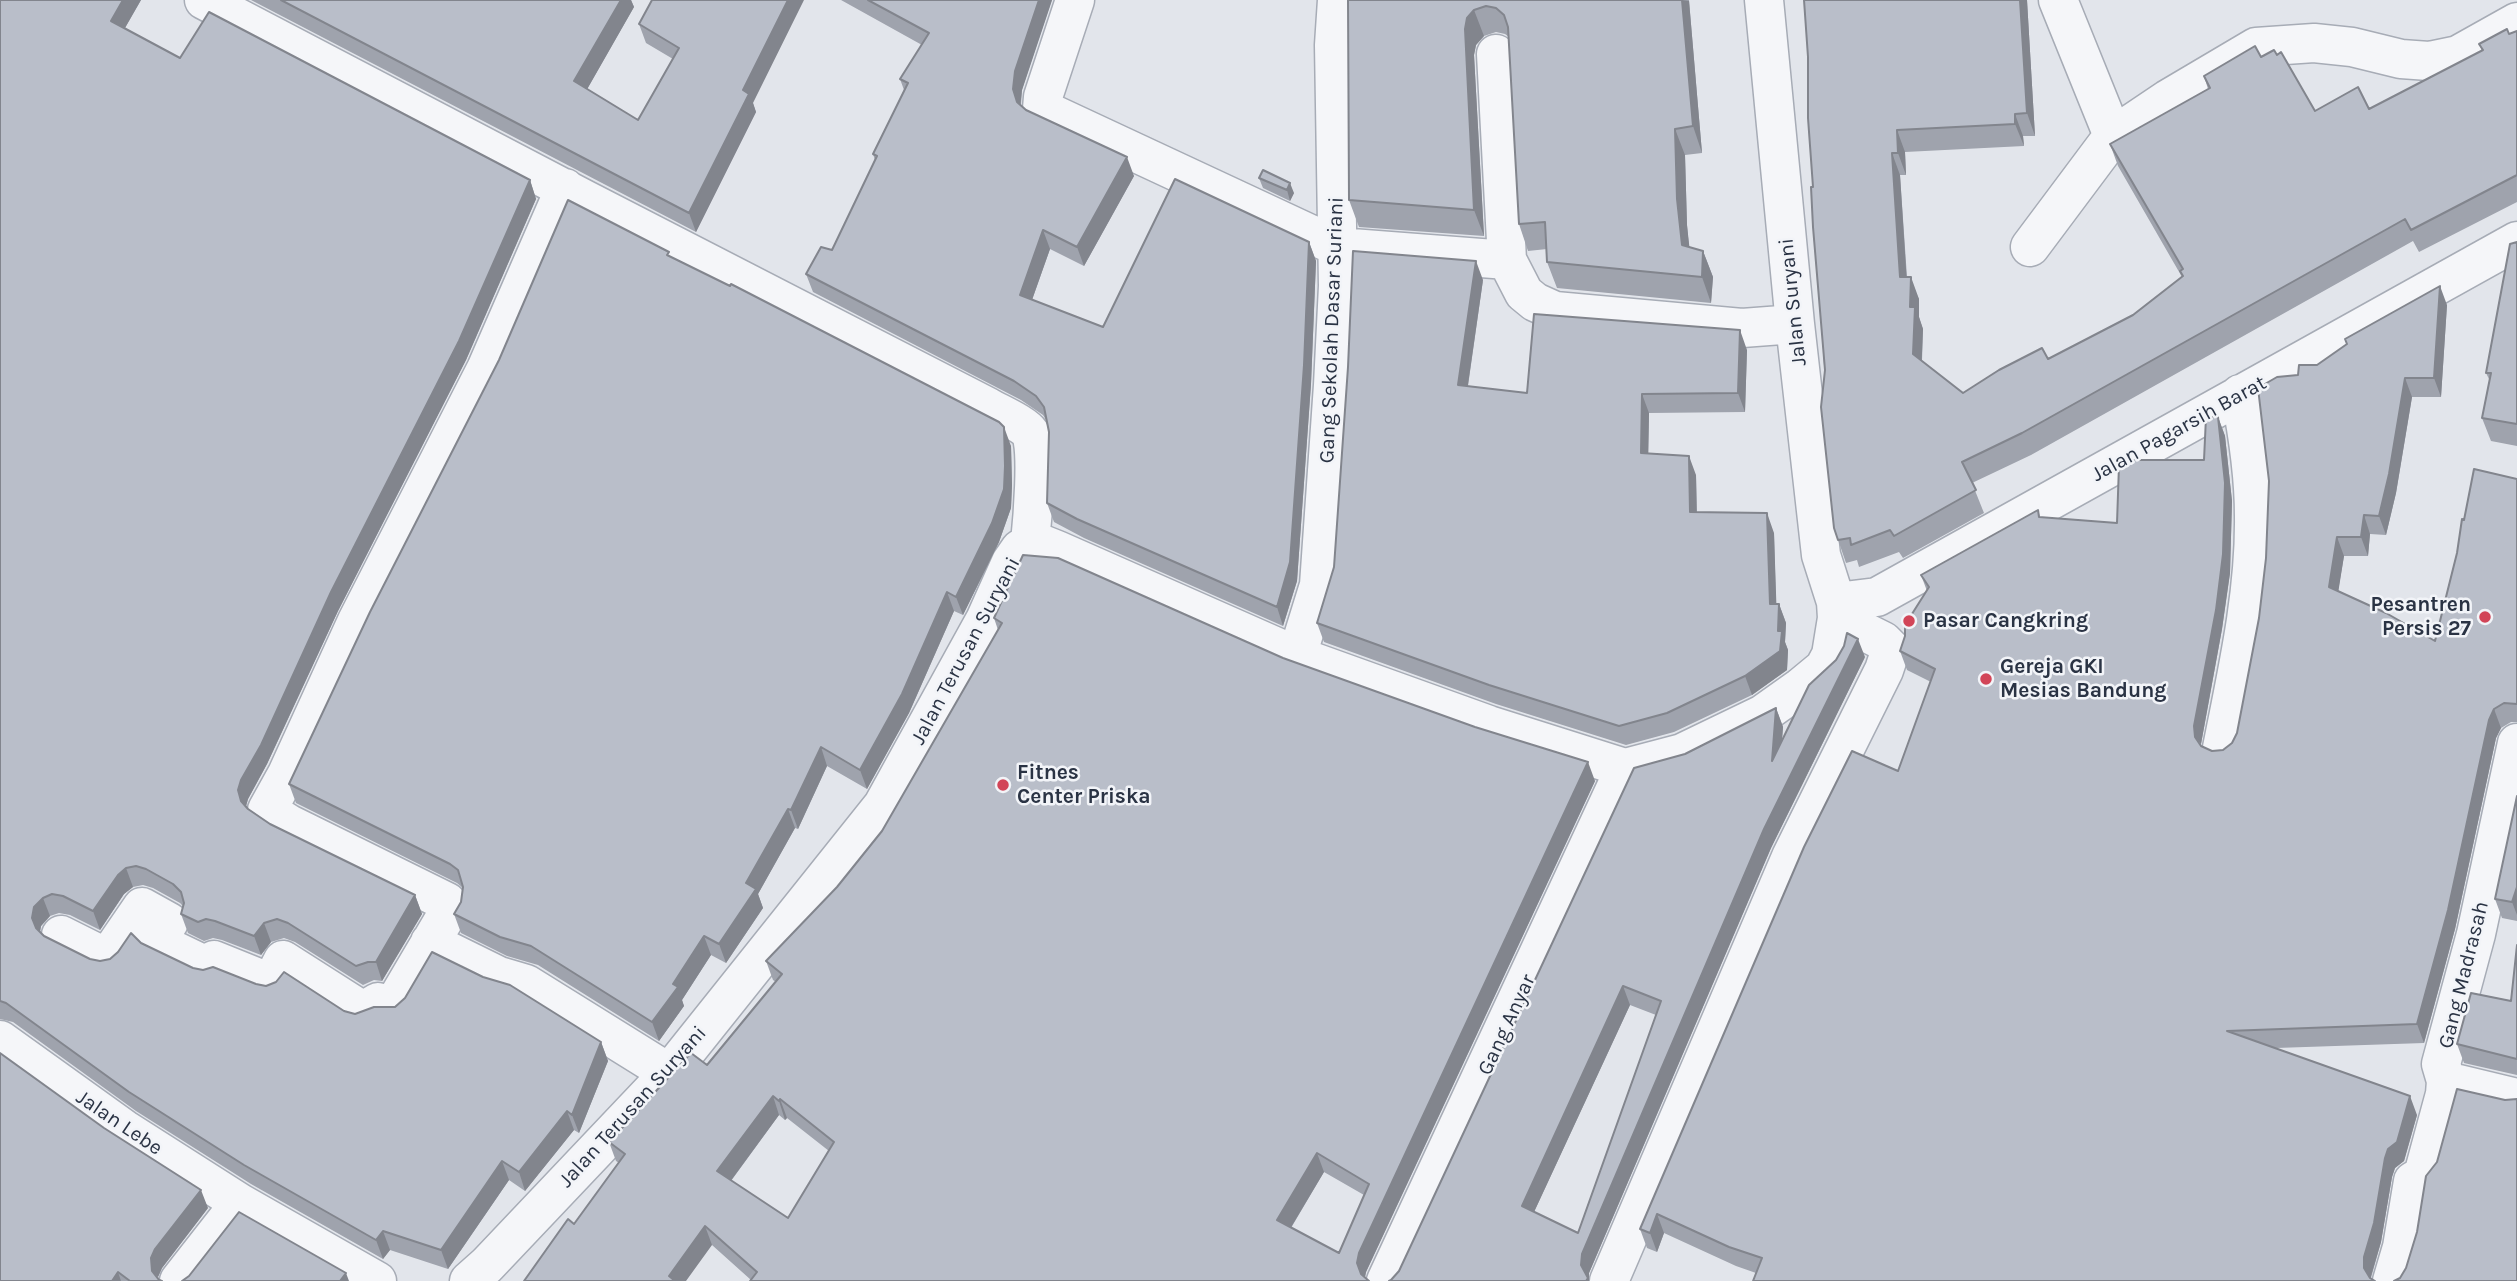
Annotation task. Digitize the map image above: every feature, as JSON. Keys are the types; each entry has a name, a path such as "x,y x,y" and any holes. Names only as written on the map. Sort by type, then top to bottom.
{"street":[{"path":"204,0 988,407 1028,431 1032,443 1033,509 1030,543"},
{"path":"1074,0 1042,97 1042,109 1338,247 1507,260"},
{"name":"Gang Sekolah Dasar Suriani","path":"1297,656 1319,585 1333,384 1338,247 1334,45 1336,0"},
{"name":"Jalan Suryani","path":"1764,0 1795,324 1821,555 1837,610"},
{"path":"2058,0 2113,136"},
{"path":"2030,247 2113,136 2168,99 2256,47 2314,43 2352,47 2401,59 2429,61 2458,55 2517,22"},
{"path":"1496,54 1507,260 1524,293 1535,302 1555,311 1742,328 1795,324"},
{"path":"61,935 107,958 142,907 169,922 157,942 209,967 214,960 271,983 283,960 363,1011 377,1002 393,1006 449,911 447,902 289,824 267,810 287,774 357,621 486,369 565,188"},
{"name":"Jalan Pagarsih Barat","path":"1837,610 1877,597 2517,241"},
{"path":"2222,748 2248,604 2255,517 2249,442 2241,394"},
{"name":"Jalan Terusan Suryani","path":"469,1281 669,1073 883,805 989,612 1011,562 1020,549 1030,543 1057,550 1297,656 1489,725 1625,768"},
{"path":"1609,1281 1791,857 1884,670 1891,649 1884,640 1837,610 1831,654 1824,668 1763,714 1682,753 1625,768"},
{"name":"Gang Madrasah","path":"2392,1281 2402,1247 2413,1181 2423,1175 2445,1094 2446,1081 2441,1064 2476,934 2517,743"},
{"name":"Gang Anyar","path":"1386,1281 1625,768"},
{"path":"430,942 499,976 526,984 669,1073"},
{"name":"Jalan Lebe","path":"0,1040 124,1129 240,1203"},
{"path":"2446,1081 2517,1098"},
{"path":"179,1281 240,1203 377,1281"}],"building":[{"path":"0,0 123,0 111,21 180,58 209,12 530,180 459,341 331,592 238,790 241,801 248,809 270,824 415,895 376,962 356,966 288,923 277,919 264,923 254,936 215,921 206,919 198,922 181,914 184,903 181,892 173,884 136,866 126,868 118,875 93,911 63,896 52,894 34,907 32,918 36,928 44,936 90,959 110,959 131,933 141,943 193,968 203,970 213,967 266,986 276,982 284,972 344,1011 355,1014 374,1007 395,1007 405,998 432,952 483,977 510,985 601,1042 572,1115 567,1111 519,1172 502,1161 441,1250 383,1231 376,1240 244,1165 129,1092 0,1001"},
{"path":"281,0 621,0 574,81 638,120 679,48 639,24 652,0 788,0 743,90 749,94 689,213"},
{"path":"868,0 1039,0 1015,71 1013,89 1017,102 1026,110 1127,157 1077,247 1043,230 1020,295 1103,327 1175,179 1309,242 1304,365 1290,562 1277,607 1077,519 1047,503 1049,432 1044,407 1036,396 1014,381 806,274 821,247 832,250 877,156 873,154 908,83 900,79 929,33"},
{"path":"1348,0 1682,0 1693,126 1675,129 1677,199 1682,245 1703,251 1702,277 1547,262 1545,222 1519,224 1508,27 1504,15 1496,8 1486,6 1474,10 1467,18 1465,29 1474,210 1349,200"},
{"path":"1804,0 2020,0 2027,113 2015,114 2015,124 1897,130 1898,153 1892,153 1900,277 1911,277 1910,307 1915,307 1913,354 1963,393 1999,370 2042,348 2048,359 2133,315 2183,276 2180,271 2183,269 2110,144 2210,88 2204,76 2255,46 2261,57 2274,50 2277,55 2281,52 2315,111 2358,87 2369,109 2483,50 2479,44 2507,29 2509,34 2517,31 2517,175 2411,230 2405,219 2022,433 1962,462 1976,490 1894,536 1890,530 1851,545 1850,538 1838,540 1834,528 1821,407 1825,370 1813,227"},
{"path":"1263,170 1290,183 1287,190 1259,178"},
{"path":"568,200 669,252 667,255 730,286 731,284 999,422 1004,427 1004,489 992,523 956,597 947,592 902,694 860,770 821,747 791,810 788,809 746,883 756,889 719,944 704,936 673,984 678,987 652,1022 531,946 500,937 454,914 461,902 463,887 458,870 450,864 289,784 370,612 499,360"},
{"path":"2517,242 2517,424 2482,418 2491,373 2486,373 2510,244"},
{"path":"1353,251 1476,261 1458,385 1527,393 1534,314 1740,330 1738,393 1642,394 1641,453 1689,456 1690,512 1767,513 1770,604 1779,604 1778,631 1782,631 1780,651 1745,676 1667,713 1619,726 1489,685 1317,623 1334,567"},
{"path":"2440,286 2434,378 2405,378 2379,516 2364,515 2361,537 2337,537 2329,587 2386,613 2435,641 2474,469 2517,479 2517,704 2504,703 2494,709 2489,720 2448,910 2417,1024 2227,1031 2410,1096 2397,1142 2388,1149 2385,1158 2374,1223 2364,1257 2364,1268 2375,1281 1753,1281 1762,1258 1729,1247 1657,1214 1650,1233 1640,1229 1804,847 1852,751 1898,771 1935,669 1900,651 1905,625 1929,587 1921,575 2038,510 2039,517 2117,523 2119,465 2128,460 2204,460 2206,417 2218,417 2225,483 2223,554 2216,610 2194,726 2195,737 2201,746 2212,751 2223,750 2232,743 2237,733 2259,618 2266,558 2269,481 2258,388 2277,377 2298,375 2299,365 2317,365 2347,344 2345,339"},
{"path":"1023,555 1058,558 1283,658 1475,727 1588,762 1359,1253 1357,1263 1361,1274 1369,1281 750,1281 757,1272 705,1226 669,1276 675,1281 524,1281 568,1219 574,1224 625,1154 609,1142 691,1053 707,1065 782,974 766,961 837,887 882,831 1002,623 994,618","holes":["773,1096 834,1142 788,1218 717,1171","1317,1153 1369,1184 1339,1253 1277,1220"]},
{"path":"1847,633 1858,639 1764,829 1582,1254 1581,1265 1588,1278 1586,1281 1389,1281 1399,1271 1634,768 1685,754 1776,708 1772,761 1809,685 1836,660 1844,646","holes":["1623,986 1661,1001 1578,1233 1522,1206"]},
{"path":"2517,796 2517,887 2512,902 2495,899"},
{"path":"2517,945 2517,1059 2457,1044 2471,993 2511,1001"},
{"path":"0,1053 104,1128 201,1190 155,1249 151,1258 152,1271 162,1281 130,1281 118,1272 112,1281 0,1281"},
{"path":"2457,1089 2505,1100 2517,1099 2517,1281 2394,1281 2400,1278 2406,1268 2417,1232 2426,1176 2437,1162"},
{"path":"239,1212 346,1273 340,1281 182,1281 189,1276"}],"place":[{"name":"Pesantren Persis 27","path":"2485,617"},
{"name":"Pasar Cangkring","path":"1909,621"},
{"name":"Gereja GKI Mesias Bandung","path":"1986,679"},
{"name":"Fitnes Center Priska","path":"1003,785"}]}
